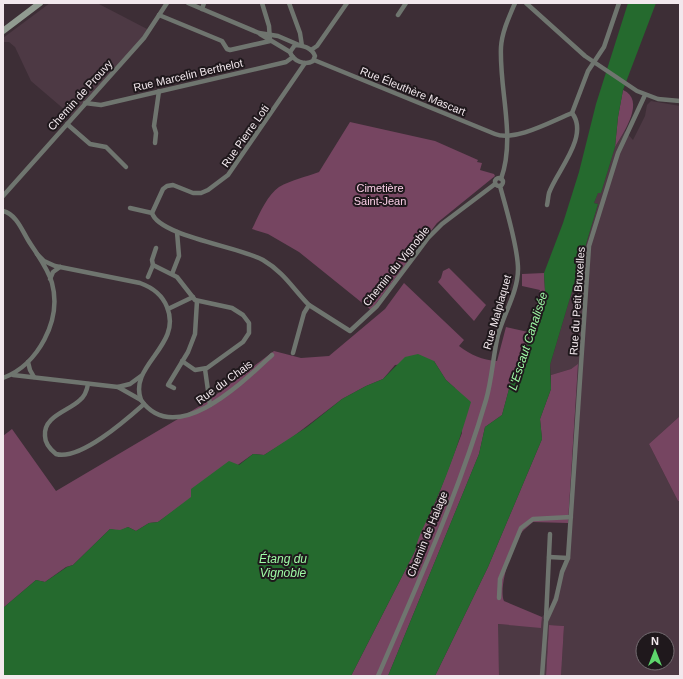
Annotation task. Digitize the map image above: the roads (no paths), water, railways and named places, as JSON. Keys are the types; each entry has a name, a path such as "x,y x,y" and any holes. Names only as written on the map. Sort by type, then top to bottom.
{"main road":[{"path":"3,26 34,3"},
{"path":"3,30 40,3"}],"street":[{"name":"Chemin de Prouvy","path":"3,196 144,38 167,3"},
{"path":"188,3 259,33 290,52 293,57 305,63 311,63 314,60 314,54 311,50 270,34 259,33"},
{"path":"202,9 204,3"},
{"path":"262,3 270,34 270,41"},
{"path":"290,3 300,33 301,46"},
{"path":"311,50 317,46 347,3"},
{"path":"398,15 406,3"},
{"path":"515,3 506,26 502,45 507,136 516,135 572,114 593,63 604,47 619,3"},
{"path":"526,3 593,63 636,91 645,95 680,101"},
{"path":"159,16 222,42 228,50 270,41"},
{"path":"290,52 293,47 301,46"},
{"name":"Rue Marcelin Berthelot","path":"85,103 101,105 286,62 293,57"},
{"name":"Rue Éleuthère Mascart","path":"314,60 495,134 507,136"},
{"name":"Rue Pierre Loti","path":"152,212 163,189 167,186 173,185 193,193 201,193 208,190 228,175 305,63"},
{"path":"155,143 156,133 154,126 159,92"},
{"name":"Rue du Petit Bruxelles","path":"546,621 556,600 562,572 568,558 589,246 618,153 645,95"},
{"path":"548,205 550,191 566,164 576,138 576,119 572,114"},
{"path":"67,124 90,144 106,147 126,167"},
{"name":"Chemin du Vignoble","path":"309,305 350,331 377,306 432,234 498,185 496,180 501,179 507,136"},
{"name":"Rue Malplaquet","path":"487,397 498,336 516,285 518,272 517,256 498,185"},
{"path":"130,208 152,212 155,218 177,232 236,249 259,258 285,276 309,305 304,313 293,353"},
{"path":"3,378 22,369 44,339 52,318 54,299 50,278 37,254 17,222 4,210"},
{"path":"172,274 179,256 177,232"},
{"path":"148,277 153,265 152,260 156,248"},
{"path":"37,254 47,263 60,267 140,283 159,294 168,309 170,321 168,334 142,376 139,390 142,402 117,427 92,443 69,454 56,454 46,441 46,427 51,420 81,400 86,393 88,384"},
{"path":"153,265 172,274 181,281 195,299 196,332 182,361 168,384 174,388"},
{"path":"50,278 53,272 60,267"},
{"path":"168,309 195,299 226,306 235,310 246,318 250,328 245,340 205,369 195,370 182,361"},
{"name":"Rue du Chais","path":"118,387 142,402 157,414 171,418 190,415 210,405 251,374 272,355"},
{"path":"28,362 34,377"},
{"path":"205,369 210,405"},
{"name":"Rue du Chais","path":"9,376 18,375 118,387 130,384 142,376"},
{"name":"Chemin de Halage","path":"378,676 447,512 487,397"},
{"path":"499,598 500,579 520,530 531,520 551,517 571,517"},
{"path":"542,676 550,534"},
{"path":"549,557 568,558"}],"water":[{"path":"628,3 656,3 623,90 615,147 601,193 598,193 594,203 598,204 550,365 551,389 540,419 542,439 488,567 435,676 388,676 479,454 485,427 502,415 513,374 524,355 545,291 544,273 563,223 579,172 596,104"},
{"name":"Étang du Vignoble","path":"418,354 434,361 446,380 471,402 451,464 415,551 351,676 3,676 3,608 36,580 45,582 67,567 73,565 110,529 120,530 128,527 136,531 149,523 158,522 191,497 191,489 229,461 239,465 253,454 264,455 307,427 342,399 383,379 405,357"}],"park label":[{"name":"Cimetière Saint-Jean","path":"380,194"}],"water label":[{"name":"L'Escaut Canalisée","path":"528,341"}]}
